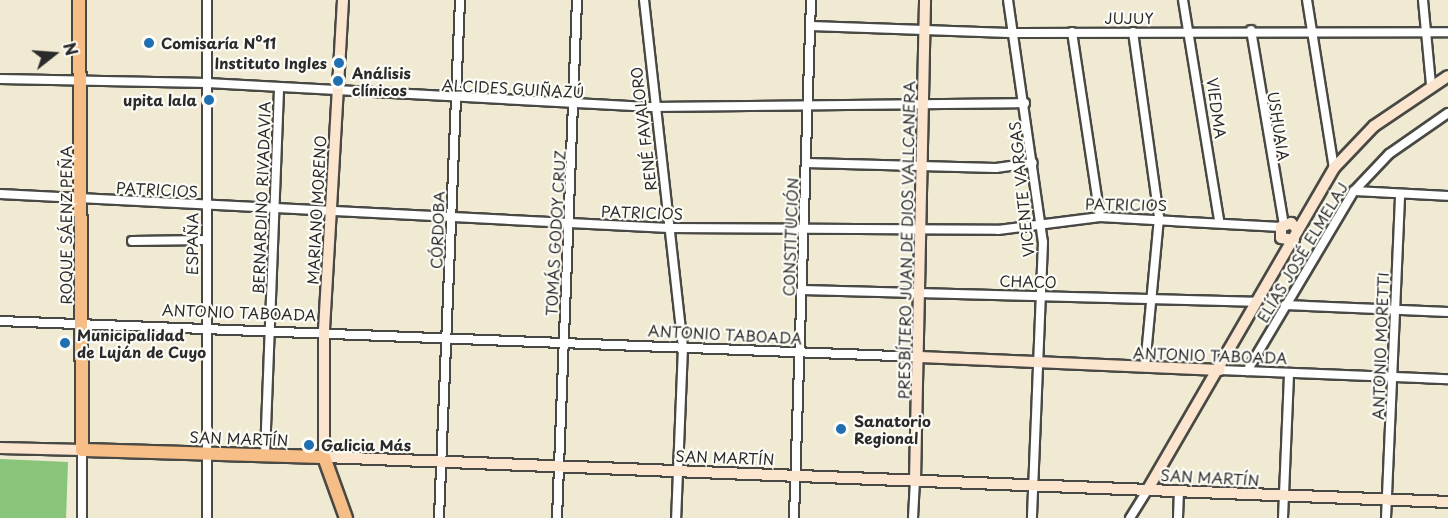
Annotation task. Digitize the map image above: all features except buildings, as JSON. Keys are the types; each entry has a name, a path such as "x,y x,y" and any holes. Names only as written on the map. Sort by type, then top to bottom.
{"main road":[{"name":"ROQUE SÁENZ PEÑA","path":"79,0 82,450"},
{"name":"SAN MARTÍN","path":"82,450 324,457"},
{"path":"324,457 338,518"},
{"path":"324,457 346,518"}],"street":[{"name":"ESPAÑA","path":"207,0 205,205 207,518"},
{"name":"MARIANO MORENO","path":"324,457 324,330 343,0"},
{"name":"CÓRDOBA","path":"439,518 460,0"},
{"name":"TOMÁS GODOY CRUZ","path":"558,518 577,0"},
{"name":"RENÉ FAVALORO","path":"644,0 652,107 683,346 676,518"},
{"name":"CONSTITUCIÓN","path":"794,518 811,0"},
{"name":"PRESBÍTERO JUAN DE DIOS VALLCANERA","path":"915,480 920,357 925,0"},
{"name":"VICENTE VARGAS","path":"1008,0 1016,33 1041,223 1042,295 1032,518"},
{"name":"VIEDMA","path":"1183,0 1192,32 1219,221"},
{"path":"1307,0 1334,168"},
{"path":"1423,0 1431,85"},
{"name":"JUJUY","path":"811,26 924,32 1016,33 1312,29 1448,32"},
{"name":"USHUAIA","path":"1251,30 1288,231"},
{"path":"1072,32 1100,217"},
{"path":"1133,32 1159,218 1149,298 1145,367"},
{"path":"1130,518 1220,370 1254,302 1275,267 1288,231 1303,218 1334,168 1374,126 1431,85 1448,76"},
{"name":"ALCIDES GUIÑAZÚ","path":"0,79 80,78 207,82 338,93 652,107 808,103 923,107 1025,103"},
{"name":"BERNARDINO RIVADAVIA","path":"265,454 279,88"},
{"name":"ELÍAS JOSÉ ELMELAJ","path":"1247,371 1354,191 1389,154 1448,113"},
{"path":"806,163 922,167 1033,163"},
{"path":"1354,191 1448,196"},
{"name":"PATRICIOS","path":"0,194 669,228 804,226 998,230 1100,217 1219,221 1288,231"},
{"name":"ANTONIO MORETTI","path":"1386,518 1400,194"},
{"path":"132,241 206,240"},
{"name":"CHACO","path":"802,290 1254,302"},
{"path":"1285,305 1448,312"},
{"name":"ANTONIO TABOADA","path":"0,321 206,325 1038,363 1448,379"},
{"path":"1283,518 1289,373"},
{"name":"SAN MARTÍN","path":"0,448 82,450"},
{"path":"82,450 82,518"},
{"name":"SAN MARTÍN","path":"324,457 796,474 1448,502"},
{"path":"913,518 915,480"},
{"path":"1178,518 1179,490"}],"green space":[{"path":"0,459 68,462 66,518 0,518"}],"place":[{"name":"Comisaría Nº11","path":"149,43"},
{"name":"Instituto Ingles","path":"339,63"},
{"name":"Análisis clínicos","path":"338,81"},
{"name":"upita lala","path":"209,100"},
{"name":"Municipalidad de Luján de Cuyo","path":"65,343"},
{"name":"Sanatorio Regional","path":"841,429"},
{"name":"Galicia Más","path":"309,445"}]}
